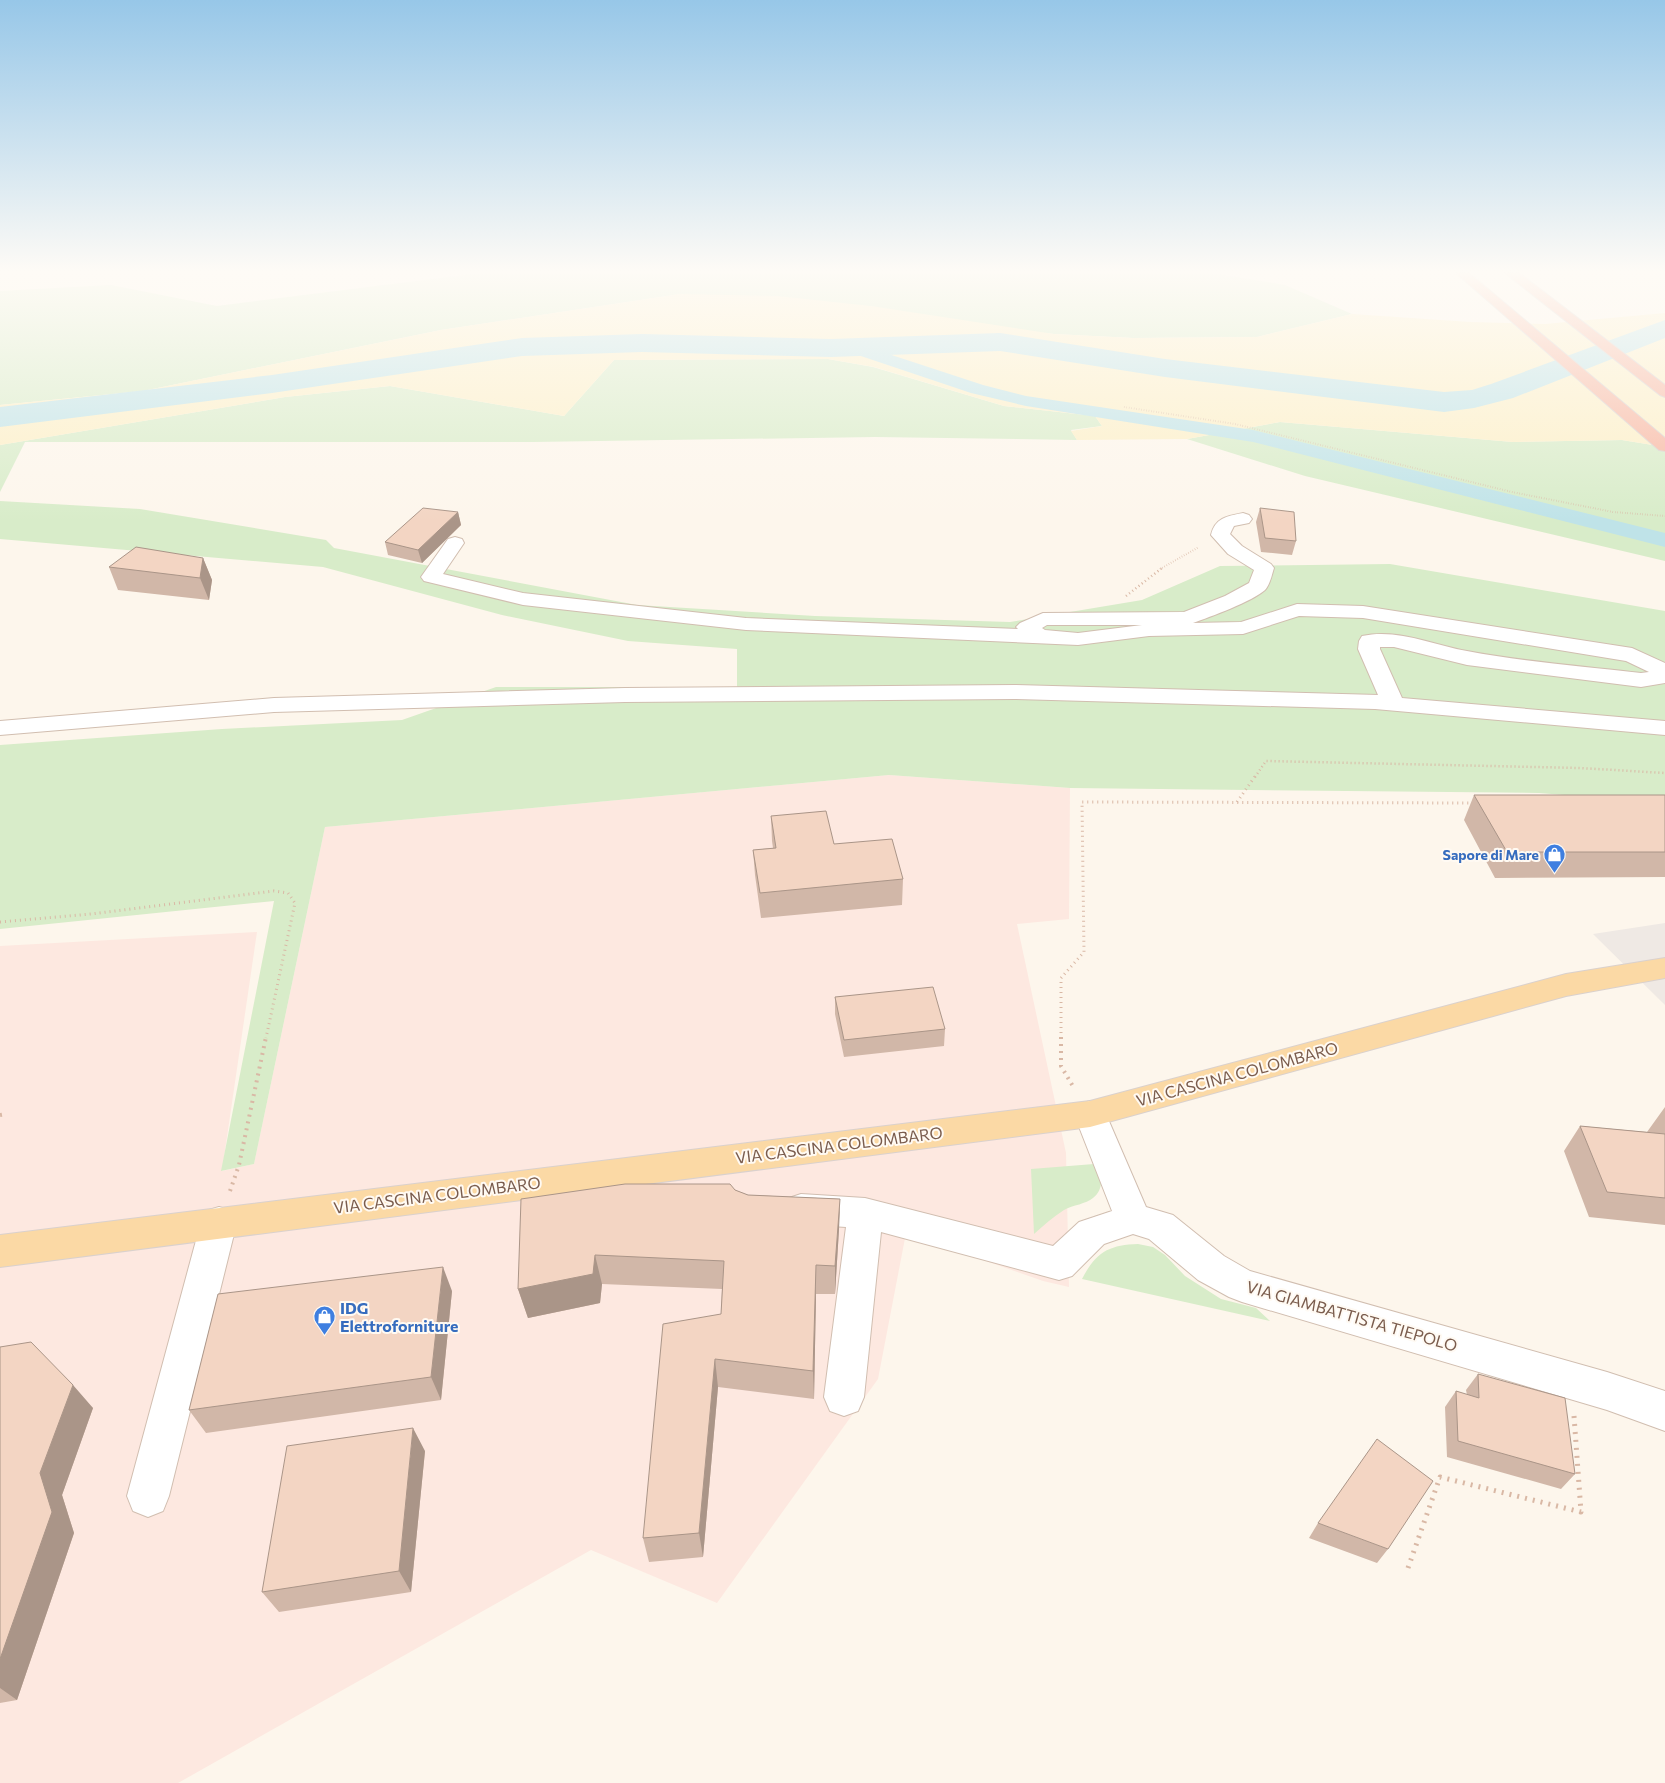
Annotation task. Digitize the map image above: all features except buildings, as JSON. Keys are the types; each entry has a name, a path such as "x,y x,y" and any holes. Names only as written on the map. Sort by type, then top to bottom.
{"highway":[{"path":"1561,356 1665,446"},
{"path":"1619,356 1665,392"},
{"path":"1621,407 1665,434"}],"main road":[{"name":"VIA CASCINA COLOMBARO","path":"0,1251 1090,1114 1566,985 1665,968"}],"street":[{"path":"1039,636 1027,627 1043,619 1188,618 1232,600 1258,586 1264,568 1235,550 1220,535 1222,526 1228,521 1243,519"},
{"path":"455,543 431,576 523,599 746,624 1078,639 1149,630 1244,628 1297,610 1364,612 1429,624 1632,655 1665,671"},
{"path":"1392,698 1369,649 1370,641 1394,642 1466,658 1641,680 1665,676"},
{"path":"0,728 274,705 625,695 1014,692 1375,702 1392,698 1665,728"},
{"path":"769,1208 865,1212 1058,1264 1092,1233 1133,1219 1090,1114"},
{"path":"844,1397 865,1212"},
{"name":"VIA GIAMBATTISTA TIEPOLO","path":"1133,1219 1160,1226 1211,1268 1242,1285 1572,1381 1665,1411"},
{"path":"148,1496 219,1222"}],"path":[{"path":"1124,407 1235,424 1512,492 1612,512 1665,516"},
{"path":"1083,618 1126,596 1140,581 1158,568 1220,535"},
{"path":"1237,803 1266,761 1580,768 1665,774"},
{"path":"1090,1114 1060,1066 1061,978 1084,952 1082,802 1476,803"},
{"path":"0,922 91,914 274,891 288,893 295,903 240,1165 219,1222"},
{"path":"0,1115 6,1114"},
{"path":"1408,1568 1440,1477 1581,1512 1572,1381"}],"shaded area":[{"path":"889,775 1070,788 1069,919 1017,924 1066,1153 1069,1287 1043,1281 906,1233 878,1379 717,1603 591,1550 178,1783 0,1783 0,946 257,932 222,1171 254,1164 325,827"},
{"path":"1665,923 1665,1005 1593,934"}],"green space":[{"path":"0,356 313,356 143,391 0,405"},
{"path":"828,359 873,367 1004,406 1095,416 1102,426 1071,430 1077,440 875,437 533,442 25,442 0,492 0,445 285,397 390,386 564,416 614,360"},
{"path":"1280,422 1513,442 1622,440 1665,447 1665,561 1305,476 1187,439"},
{"path":"0,501 140,509 326,540 334,548 637,605 815,616 1010,622 1142,600 1220,566 1390,564 1665,611 1665,803 1539,793 1070,788 889,775 325,827 254,1164 221,1171 274,901 0,929 0,745 222,729 402,720 496,687 737,687 737,649 628,641 502,615 323,567 0,539"},
{"path":"1094,1164 1099,1172 1101,1181 1097,1194 1087,1202 1064,1210 1034,1234 1031,1169"},
{"path":"1138,1244 1153,1247 1165,1255 1185,1276 1221,1299 1256,1308 1270,1321 1082,1279 1093,1262 1104,1252 1119,1246"}],"sand":[{"path":"313,356 1665,356 1665,447 1622,440 1513,442 1280,422 1187,439 1077,440 1071,431 1102,426 1095,416 1004,406 874,367 828,359 614,360 564,416 390,386 285,397 0,445 0,405 143,391"}],"waterway":[{"path":"0,417 272,384 460,356"},
{"path":"879,356 977,389 1026,401 1253,436 1665,540"},
{"path":"1090,356 1165,368 1444,402 1474,399 1502,391 1592,356"}],"place":[{"name":"Sapore di Mare","path":"1555,874"},
{"name":"IDG Elettroforniture","path":"324,1336"}]}
